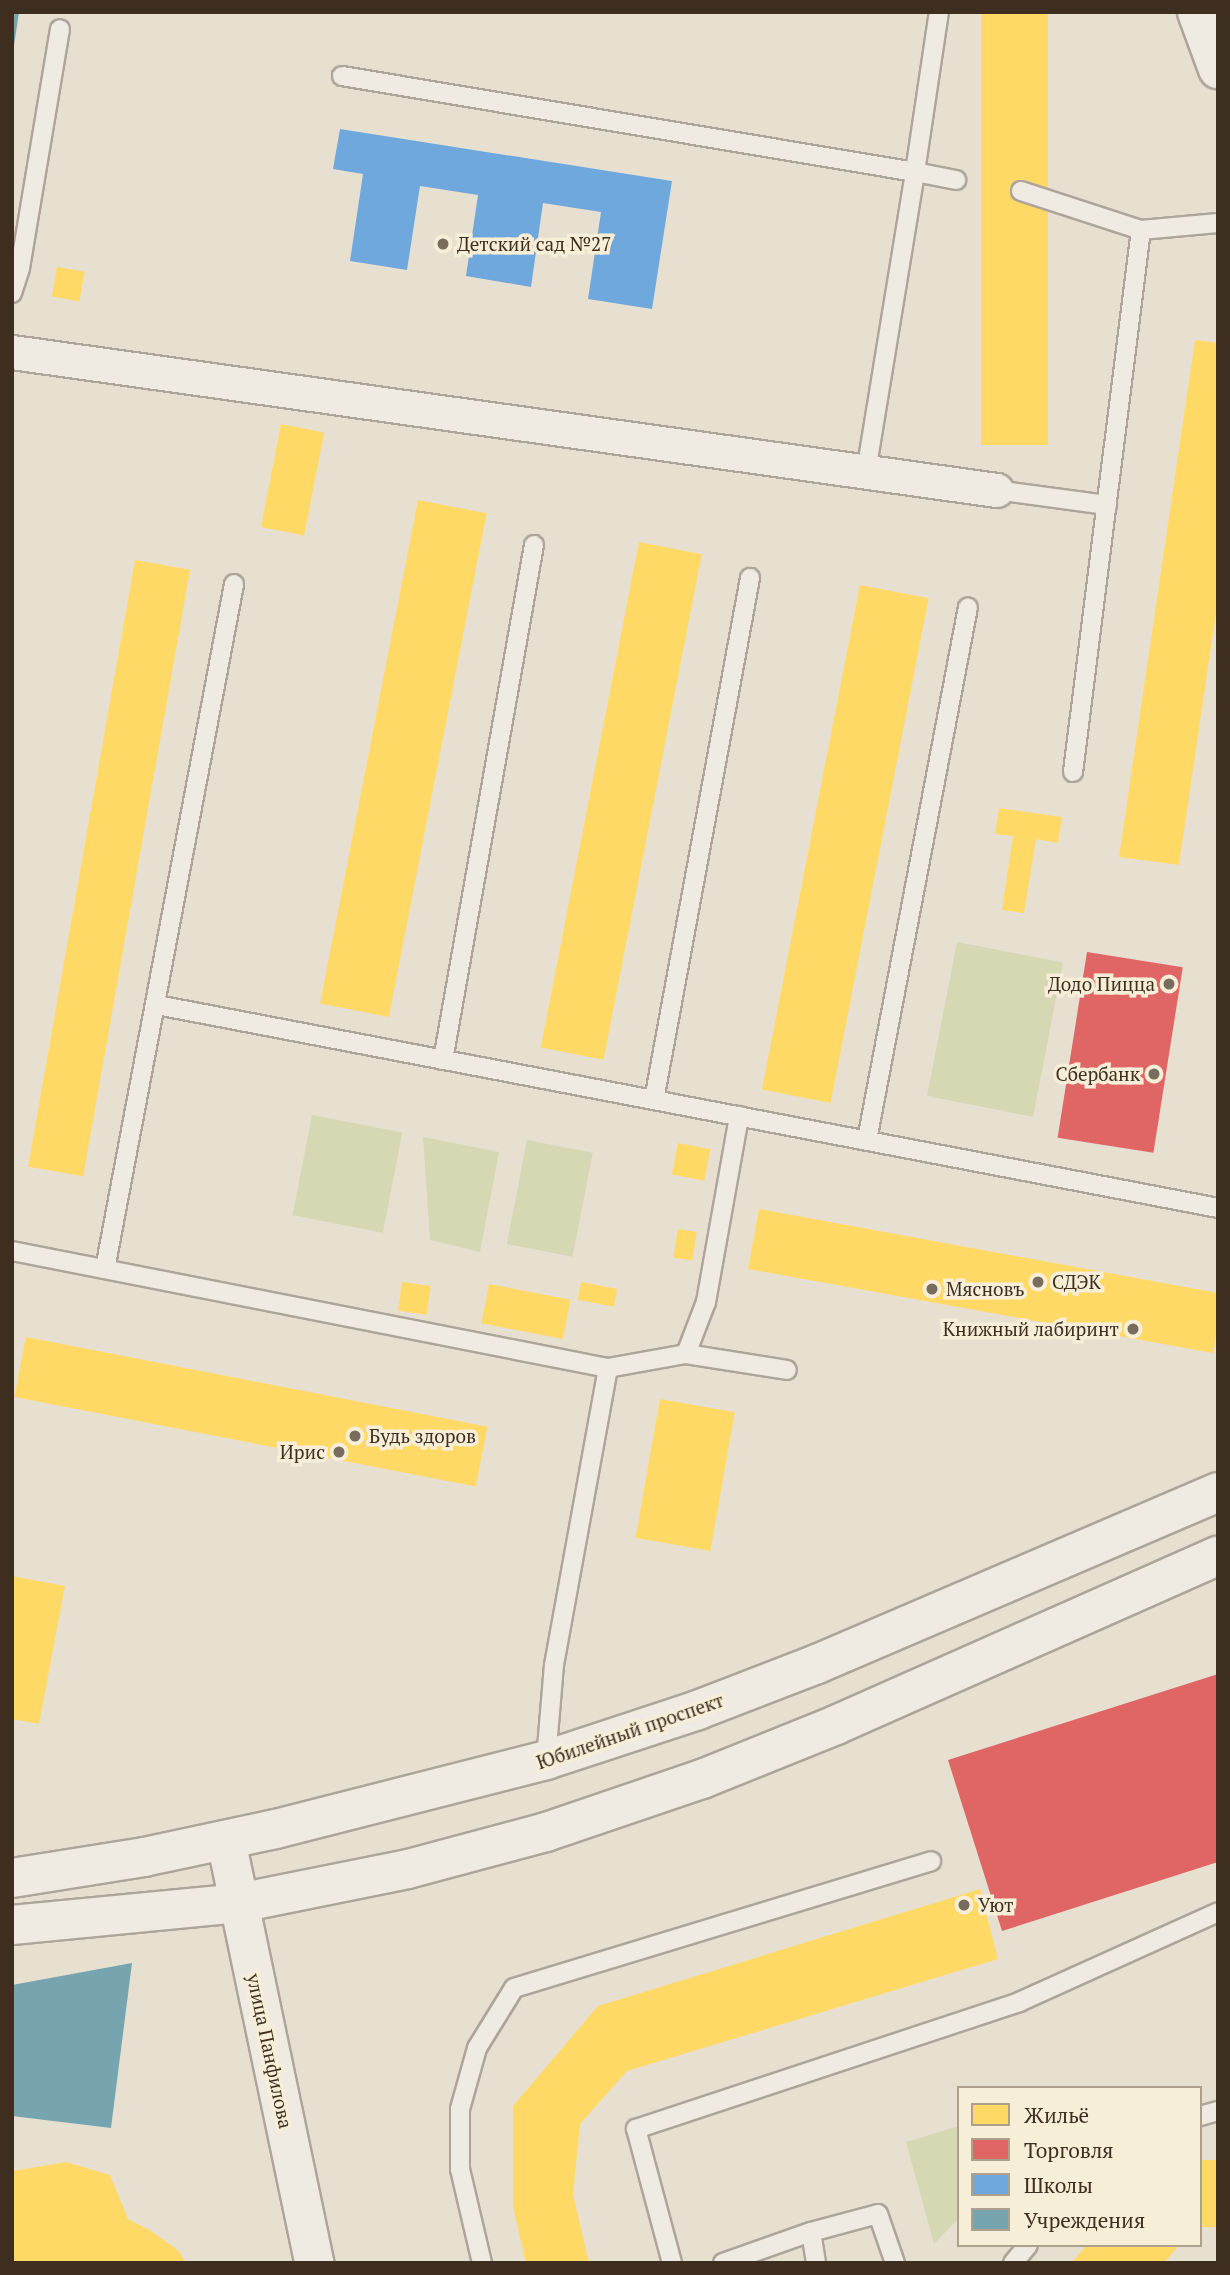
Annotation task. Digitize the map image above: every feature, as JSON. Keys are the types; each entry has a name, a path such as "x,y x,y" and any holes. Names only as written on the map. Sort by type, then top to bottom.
{"main road":[{"path":"1197,12 1218,69"},
{"name":"Юбилейный проспект","path":"12,1878 144,1857 226,1840 401,1799 547,1760 698,1710 817,1664 1218,1492"},
{"path":"12,1925 239,1903 421,1866 546,1832 702,1779 836,1725 1218,1556"},
{"name":"улица Панфилова","path":"226,1840 314,2263"}],"street":[{"path":"12,352 996,491"}],"lane":[{"path":"866,472 939,12"},
{"path":"12,293 20,268 20,218 60,29"},
{"path":"342,76 956,180"},
{"path":"1021,191 1141,230 1218,223"},
{"path":"1073,772 1141,230"},
{"path":"996,491 1107,505"},
{"path":"443,1060 534,545"},
{"path":"654,1100 750,578"},
{"path":"105,1269 157,1005 234,584"},
{"path":"867,1140 968,607"},
{"path":"157,1005 1218,1208"},
{"path":"686,1354 706,1302 739,1116"},
{"path":"12,1251 608,1368 686,1354 787,1370"},
{"path":"547,1760 554,1665 608,1368"},
{"path":"482,2263 460,2169 460,2109 477,2048 513,1988 930,1861"},
{"path":"672,2263 636,2129 1019,2003 1218,1912"},
{"path":"723,2263 811,2232 878,2214 895,2263"},
{"path":"811,2232 816,2263"},
{"path":"1013,2263 1026,2247"}],"green space":[{"path":"957,942 1063,963 1033,1117 927,1096"},
{"path":"312,1115 402,1133 383,1233 293,1215"},
{"path":"423,1137 499,1152 480,1252 430,1240"},
{"path":"527,1140 593,1153 573,1257 507,1244"},
{"path":"957,2127 957,2220 934,2244 906,2142"}],"building: Жильё":[{"path":"981,12 1048,12 1048,445 981,445"},
{"path":"57,267 85,272 79,301 52,297"},
{"path":"1195,340 1218,343 1218,599 1179,865 1119,857"},
{"path":"281,424 324,432 304,535 261,527"},
{"path":"418,500 487,513 389,1017 320,1004"},
{"path":"639,542 702,554 604,1060 541,1048"},
{"path":"135,560 190,570 83,1176 28,1167"},
{"path":"860,585 929,598 831,1103 762,1090"},
{"path":"999,808 1062,817 1058,843 1036,839 1024,913 1002,910 1013,836 995,834"},
{"path":"678,1143 710,1149 704,1181 672,1174"},
{"path":"759,1209 1218,1293 1218,1324 1213,1353 748,1269"},
{"path":"678,1229 697,1232 692,1261 673,1258"},
{"path":"402,1282 431,1286 427,1315 398,1311"},
{"path":"581,1282 617,1289 614,1307 578,1300"},
{"path":"489,1284 570,1300 563,1339 481,1323"},
{"path":"26,1337 487,1427 476,1487 14,1397"},
{"path":"660,1399 735,1412 710,1551 636,1538"},
{"path":"12,1576 65,1586 39,1724 12,1719"},
{"path":"980,1889 998,1959 627,2071 580,2124 573,2194 589,2263 526,2263 513,2207 513,2106 598,2006"},
{"path":"1202,2160 1218,2160 1218,2227 1202,2227"},
{"path":"66,2162 110,2175 128,2219 179,2251 186,2263 12,2263 12,2171"},
{"path":"1085,2247 1177,2247 1164,2263 1071,2263"}],"building: Торговля":[{"path":"1087,952 1183,967 1153,1153 1058,1138"},
{"path":"1218,1674 1218,1862 1002,1931 948,1760"}],"building: Школы":[{"path":"340,129 672,181 652,309 588,299 601,212 543,203 531,287 466,276 478,195 420,186 407,270 350,261 363,174 333,169"}],"building: Учреждения":[{"path":"12,12 19,12 14,46 12,45"},
{"path":"132,1963 111,2128 12,2116 12,1985"}],"place":[{"name":"Детский сад №27","path":"443,244"},
{"name":"Додо Пицца","path":"1169,984"},
{"name":"Сбербанк","path":"1154,1074"},
{"name":"СДЭК","path":"1038,1282"},
{"name":"Мясновъ","path":"932,1289"},
{"name":"Книжный лабиринт","path":"1133,1329"},
{"name":"Будь здоров","path":"355,1436"},
{"name":"Ирис","path":"339,1452"},
{"name":"Уют","path":"964,1905"}]}
